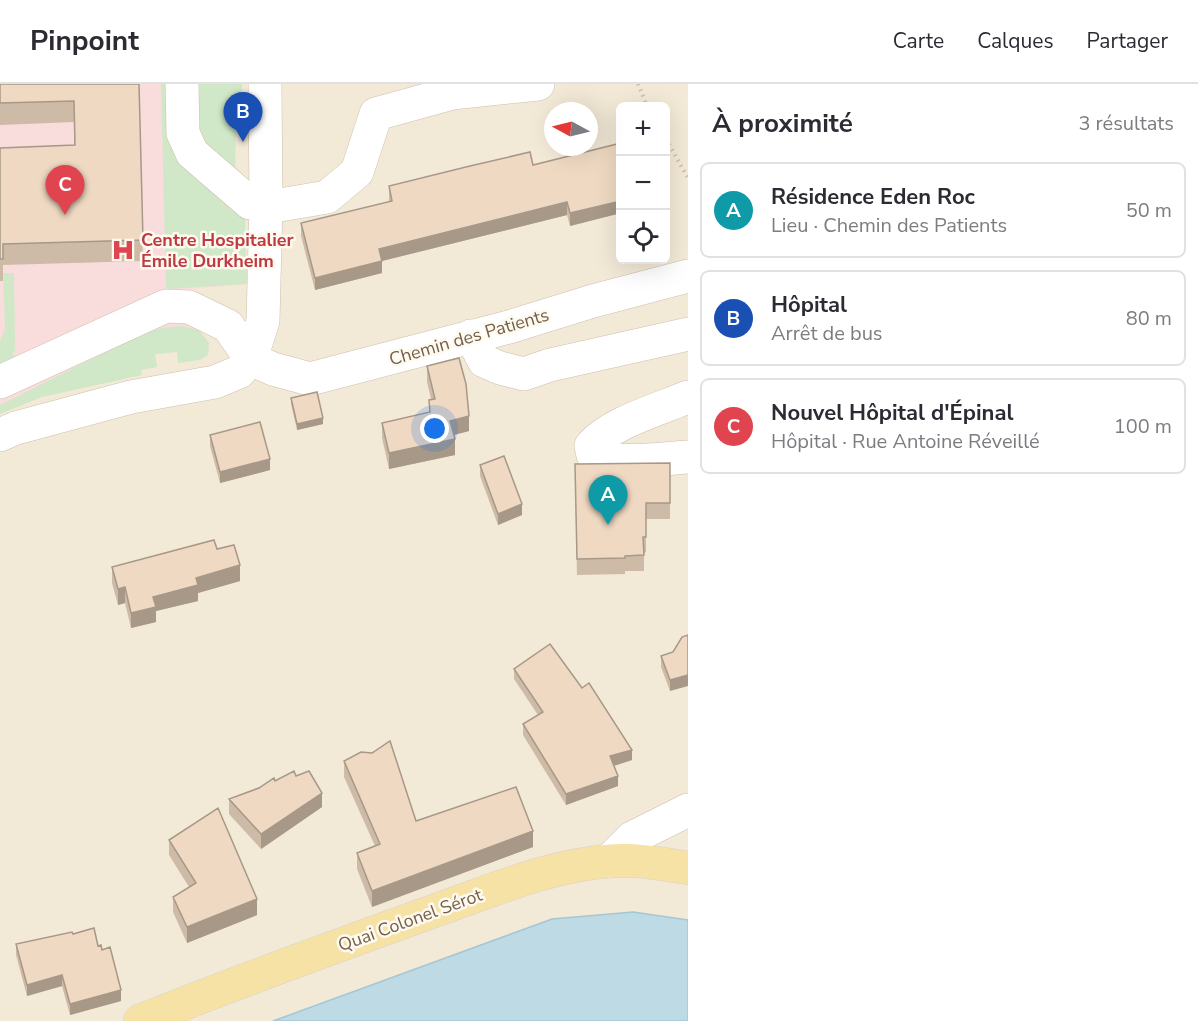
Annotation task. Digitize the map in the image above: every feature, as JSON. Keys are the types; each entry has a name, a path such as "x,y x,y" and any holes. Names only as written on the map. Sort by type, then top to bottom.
{"main road":[{"name":"Quai Colonel Sérot","path":"140,1021 353,940 567,867 632,860 688,868"}],"street":[{"path":"182,84 183,133 192,153 250,203 280,205 327,197 357,172 376,114 452,93 538,84"},
{"path":"0,435 16,428 131,396 215,382 239,372 251,359 263,321 266,203 265,84"},
{"name":"Chemin des Patients","path":"251,359 273,369 310,379 509,327 593,301 688,276"},
{"path":"0,382 166,306 189,307 228,326 251,359"},
{"path":"471,336 484,361 524,374 688,334"},
{"path":"688,397 617,426 599,436 591,446 593,455 607,460 688,457"},
{"path":"609,861 632,838 688,810"}],"path":[{"path":"638,84 645,102"},
{"path":"670,146 688,178"}],"shaded area":[{"path":"0,84 688,84 688,1021 0,1021"},
{"name":"Centre Hospitalier Émile Durkheim","path":"0,84 242,84 242,99 236,123 235,179 247,284 191,289 190,326 199,330 209,343 208,355 204,358 178,363 177,352 155,354 157,367 62,374 0,405"}],"green space":[{"path":"161,84 173,84 245,216 247,284 166,289"},
{"path":"192,84 242,84 242,99 236,123 235,179 200,145"},
{"path":"3,273 14,273 15,351 13,351 13,356 15,356 14,364 0,369 0,341 5,329"},
{"path":"181,326 199,330 209,343 208,355 200,360 178,363 177,352 155,354 157,367 141,370 142,375 42,397 0,414 0,405 140,335 161,328"}],"water":[{"path":"633,912 688,920 688,1021 273,1021 552,919"}],"building":[{"path":"0,84 139,84 143,240 3,244 3,259 0,259 0,148 75,145 74,101 0,103"},
{"path":"616,144 616,202 570,213 567,202 379,249 382,261 315,278 301,223 392,201 389,186 530,152 533,165 569,156 598,156 598,149"},
{"path":"459,358 466,384 469,416 450,421 455,439 389,453 382,423 430,412 429,400 435,399 427,366"},
{"path":"317,392 323,418 297,424 291,398"},
{"path":"260,422 270,459 220,472 210,435"},
{"path":"504,456 522,504 498,514 480,465"},
{"path":"670,463 670,503 646,503 644,555 625,556 625,558 577,559 575,464"},
{"path":"214,540 217,549 234,545 240,565 196,578 198,585 153,597 156,607 131,613 125,587 118,589 112,567"},
{"path":"688,635 688,675 670,680 661,656 673,652 682,637"},
{"path":"550,644 582,688 589,683 632,750 610,756 618,776 566,794 523,724 543,712 514,669"},
{"path":"390,741 416,821 516,787 533,831 372,891 357,853 380,844 344,761 361,752 372,753"},
{"path":"294,771 296,776 309,771 322,793 261,834 229,799"},
{"path":"218,808 257,899 187,927 173,897 196,883 169,840"},
{"path":"94,928 98,946 101,945 102,950 110,947 121,990 70,1004 62,975 27,985 16,944"}],"place":[{"name":"Hôpital","path":"243,142"},
{"name":"Nouvel Hôpital d'Épinal","path":"65,215"},
{"name":"Centre Hospitalier Émile Durkheim","path":"123,250"},
{"name":"Résidence Eden Roc","path":"608,525"}]}
